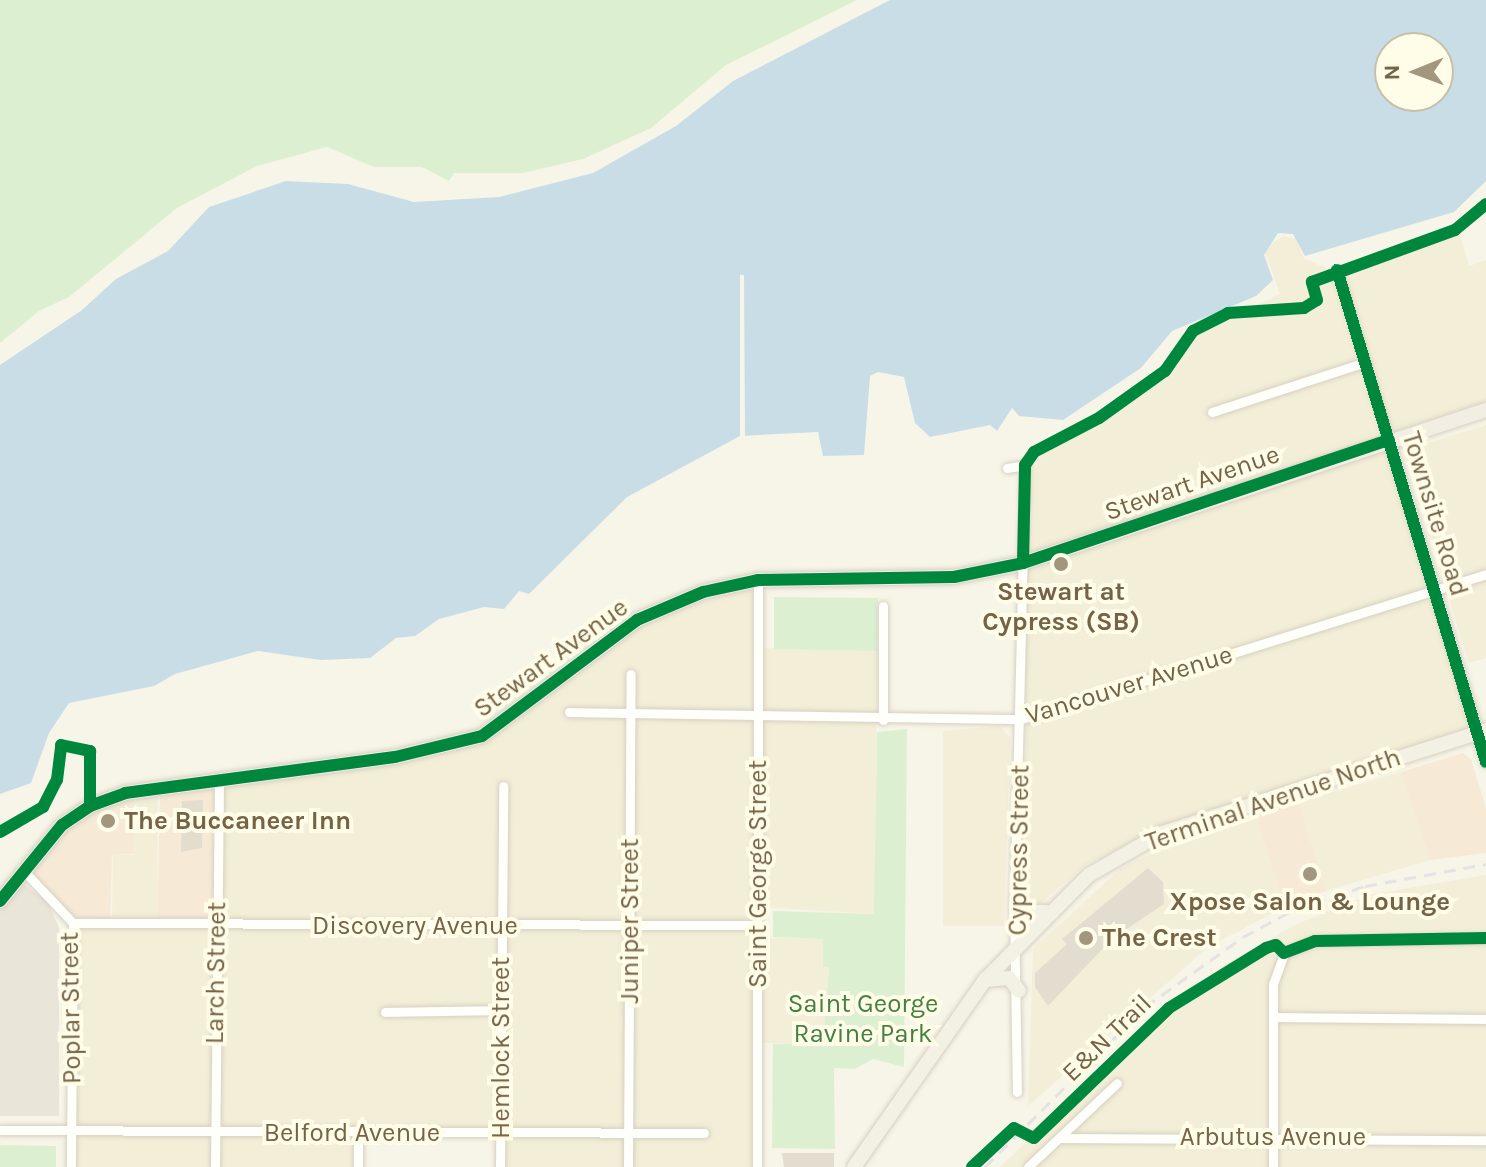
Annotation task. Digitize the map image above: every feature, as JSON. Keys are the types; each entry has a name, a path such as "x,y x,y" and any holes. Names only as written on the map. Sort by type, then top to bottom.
{"highway":[{"name":"Stewart Avenue","path":"0,901 22,869 62,825 90,806 125,793 219,778 395,757 482,736 637,620 703,592 758,580 954,577 1023,563 1486,410"}],"main road":[{"name":"Terminal Avenue North","path":"854,1167 865,1162 940,1037 985,980 1046,912 1100,867 1162,833 1482,731"},
{"path":"1017,898 1027,912 1046,912"},
{"path":"985,980 1009,978 1019,991"}],"street":[{"name":"Townsite Road","path":"1340,279 1435,591 1482,731 1486,762"},
{"path":"1212,412 1366,362"},
{"name":"Cypress Street","path":"1007,468 1025,465 1017,898 1017,1092"},
{"name":"Vancouver Avenue","path":"569,712 883,720 1021,719 1486,574"},
{"name":"Saint George Street","path":"757,1167 758,580"},
{"path":"883,606 883,720"},
{"name":"Juniper Street","path":"628,1167 631,674"},
{"name":"Larch Street","path":"215,1167 219,778"},
{"name":"Hemlock Street","path":"500,1167 503,786"},
{"name":"Poplar Street","path":"22,869 73,923 71,1167"},
{"name":"Discovery Avenue","path":"73,923 502,927 757,925"},
{"path":"1273,1167 1273,984 1284,953 1315,941 1486,938"},
{"path":"385,1012 501,1010"},
{"path":"1273,1017 1486,1019"},
{"path":"1028,1167 1117,1083"},
{"name":"Belford Avenue","path":"0,1130 358,1134 704,1133"},
{"path":"358,1134 358,1167"},
{"name":"Arbutus Avenue","path":"1060,1138 1273,1136 1486,1140"}],"shaded area":[{"path":"1459,231 1469,266 1486,260 1486,406 1391,437 1341,272"},
{"path":"1284,236 1296,239 1304,258 1336,273 1388,439 1026,560 1028,465 1169,373 1195,335 1280,294 1264,248"},
{"path":"1486,425 1486,658 1469,663 1403,451"},
{"path":"1387,443 1474,730 1162,828 1085,865 1040,904 1026,903 1026,565"},
{"path":"753,586 755,1167 504,1167 504,1153 483,1130 368,1129 353,1150 353,1167 74,1167 76,926 221,927 222,780 412,760 488,740 648,619"},
{"path":"761,648 877,651 875,914 759,907"},
{"path":"1000,726 1010,738 1004,926 943,926 943,731"},
{"path":"1463,753 1471,759 1486,808 1486,853 1430,860 1401,772"},
{"path":"1401,772 1430,860 1326,891 1299,802"},
{"path":"217,780 215,922 157,922 160,790"},
{"path":"158,790 157,922 112,922 113,855 134,855 135,793"},
{"path":"134,794 134,854 112,855 110,921 73,921 25,868 90,808"},
{"path":"1299,802 1326,891 1285,907 1255,816"},
{"path":"1255,816 1285,907 1208,947 1028,1106 1033,949 1120,869 1186,837"},
{"path":"1486,875 1486,1167 1000,1167 1150,1025 1224,965 1297,924 1368,895"},
{"path":"21,882 48,902 59,928 59,1116 0,1116 0,910"},
{"path":"760,938 823,939 823,966 829,967 823,1044 760,1043"}],"green space":[{"path":"0,0 857,0 726,65 651,128 583,159 523,173 454,173 449,181 422,167 374,167 327,147 257,166 177,208 69,297 39,311 0,343"},
{"path":"774,597 878,598 877,651 774,649"},
{"name":"Saint George Ravine Park","path":"907,729 904,1067 873,1059 855,1069 834,1068 835,1149 772,1148 773,1044 823,1043 829,967 823,967 823,939 773,937 773,911 874,914 877,732"},
{"path":"0,1145 56,1146 56,1167 0,1167"}],"water":[{"path":"890,0 1486,0 1486,181 1454,212 1305,256 1293,234 1278,233 1264,255 1273,280 1256,296 1172,331 1141,368 1063,420 1019,416 1012,408 997,431 990,425 930,437 915,423 904,377 878,372 870,376 864,455 823,456 818,432 740,436 627,497 529,594 519,591 504,609 484,607 439,619 415,636 396,638 370,658 321,660 258,651 175,674 154,686 69,703 49,733 31,783 0,794 0,365 82,310 116,279 168,251 209,207 286,181 348,184 414,202 499,197 593,173 676,126 733,81"}],"pier":[{"path":"740,275 744,275 745,436 740,436"}],"building":[{"path":"203,800 202,848 181,852 182,801"},
{"name":"The Crest","path":"1148,868 1163,882 1164,904 1112,939 1048,1006 1035,987 1035,973 1067,944 1062,939"},
{"path":"782,1153 834,1153 834,1167 784,1167"}],"railway":[{"path":"985,1167 1145,1007 1243,937 1295,909 1365,886 1486,864"}],"cycle path":[{"path":"1023,563 1025,465 1034,452 1099,418 1165,371 1193,331 1228,313 1304,308 1317,300 1312,282 1455,230 1486,204"},
{"path":"1337,270 1486,762"},
{"path":"0,901 62,825 90,806 125,793 395,757 482,736 637,620 703,592 758,580 954,577 1023,563 1389,440"},
{"path":"0,832 43,807 57,780 61,745 90,751 90,806"},
{"name":"E&N Trail","path":"972,1167 1014,1128 1034,1138 1169,1008 1266,948 1276,945 1284,953 1315,941 1486,938"}],"place":[{"name":"Stewart at Cypress (SB)","path":"1061,564"},
{"name":"The Buccaneer Inn","path":"108,821"},
{"name":"Xpose Salon & Lounge","path":"1310,874"},
{"name":"The Crest","path":"1086,938"}]}
